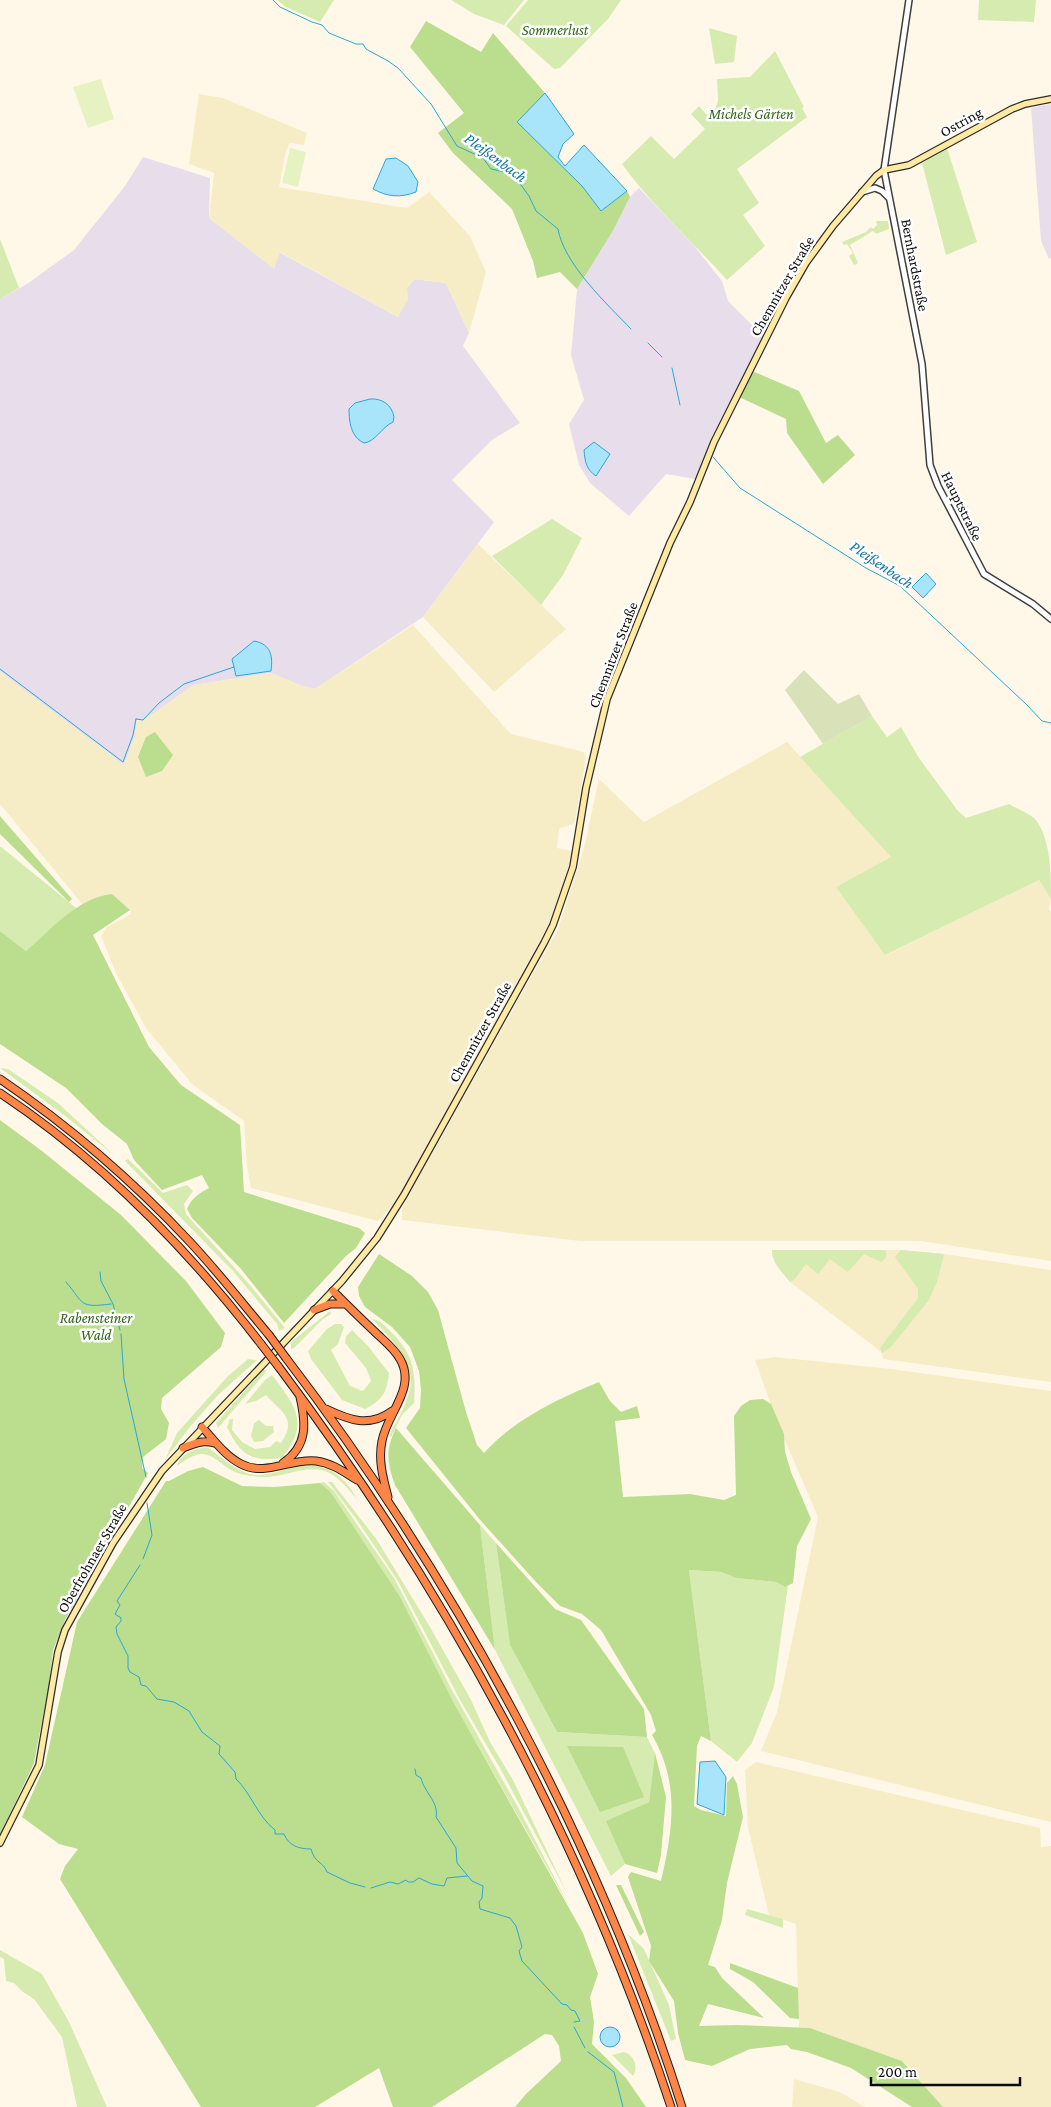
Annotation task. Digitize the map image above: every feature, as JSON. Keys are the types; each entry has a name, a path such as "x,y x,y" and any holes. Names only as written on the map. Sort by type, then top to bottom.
{"highway":[{"path":"0,1079 72,1133 142,1194 208,1261 269,1335 323,1408 390,1505 479,1651 529,1743 571,1827 636,1978 682,2107"},
{"path":"0,1093 42,1123 97,1168 156,1222 195,1265 261,1344 300,1394 362,1483 446,1616 518,1745 602,1925 640,2020 670,2107"},
{"path":"333,1291 392,1348 404,1370 405,1386 402,1397 384,1431 380,1454 381,1470 390,1505"},
{"path":"314,1310 330,1304 345,1304"},
{"path":"279,1466 293,1455 304,1436 305,1420 300,1394"},
{"path":"323,1408 348,1420 362,1422 381,1418 395,1409"},
{"path":"202,1427 231,1458 245,1466 262,1469 305,1460 322,1462 339,1468 362,1483"},
{"path":"183,1448 197,1442 215,1443"}],"main road":[{"name":"Ostring","path":"884,170 909,164 1012,109 1024,104 1051,99"},
{"name":"Chemnitzer Straße","path":"293,1332 333,1291 371,1247 389,1220 553,925 573,867 586,788 607,699 668,548 690,502 714,442 786,298 806,263 833,226 876,176 884,170"},
{"name":"Oberfrohnaer Straße","path":"0,1843 39,1765 58,1652 69,1623 126,1522 156,1478 293,1332"}],"street":[{"path":"884,170 909,0"},
{"name":"Bernhardstraße","path":"884,170 922,364"},
{"path":"862,192 871,188 879,189 889,199"},
{"name":"Hauptstraße","path":"922,364 930,465 933,476 984,574 1032,604 1051,619"}],"shaded area":[{"path":"199,94 223,98 307,133 304,145 290,143 286,151 279,187 407,208 429,192 470,236 486,272 469,333 446,283 415,279 407,288 408,299 398,317 280,252 274,269 209,218 214,173 189,164"},
{"path":"1051,104 1051,258 1049,259 1041,241 1031,108"},
{"path":"143,157 210,178 209,218 274,268 279,252 398,317 407,288 415,279 446,283 469,333 463,346 520,423 492,440 452,480 494,522 423,617 315,689 302,686 271,673 194,685 143,721 137,720 135,736 124,765 0,672 0,299 27,284 74,250 125,186"},
{"path":"639,188 695,247 722,281 728,301 763,336 710,440 695,479 666,474 629,516 590,483 579,465 569,424 584,400 571,355 577,289 614,229 630,197"},
{"path":"478,544 566,629 494,692 423,617"},
{"path":"413,625 511,734 584,752 586,759 575,821 573,824 559,829 557,848 571,852 565,885 549,924 396,1202 378,1221 251,1188 247,1167 244,1121 192,1084 146,1028 117,975 101,936 107,927 131,914 130,910 112,894 83,905 0,804 0,672 124,765 135,736 137,720 143,721 194,685 271,673 302,686 315,689"},
{"path":"787,742 892,858 886,955 1039,880 1051,899 1049,909 1051,911 1051,1261 921,1241 580,1241 402,1220 402,1208 558,929 584,848 599,779 644,822"},
{"path":"772,1250 901,1250 944,1254 1051,1270 1051,1382 883,1359 882,1353 790,1282 778,1267 772,1256"},
{"path":"775,1357 891,1369 1051,1391 1051,1822 761,1751 777,1712 818,1517 777,1422 755,1360"},
{"path":"756,1762 1040,1828 1041,1847 1051,1846 1051,2107 943,2107 902,2061 810,2028 799,2027 796,1924 769,1915 748,1828 745,1770"},
{"path":"794,2079 840,2092 865,2107 792,2107"}],"green space":[{"path":"277,0 334,0 320,22 286,7"},
{"path":"451,0 524,0 504,25 474,14"},
{"name":"Sommerlust","path":"528,0 621,0 608,19 560,68 554,69 506,26"},
{"path":"979,0 1036,0 1034,22 978,20"},
{"path":"426,21 481,52 493,33 545,93 517,122 582,186 601,211 627,191 630,197 614,229 577,289 560,272 537,278 533,261 512,209 453,153 438,133 464,113 410,47"},
{"name":"Michels Gärten","path":"709,28 737,36 734,62 715,64"},
{"name":"Michels Gärten","path":"775,51 804,107 802,108 807,117 737,169 759,203 743,215 765,246 727,280 660,209 622,164 651,136 674,159 705,129 691,114 699,106 707,115 712,111 714,112 718,101 717,79 750,77"},
{"path":"101,79 114,119 88,128 73,87"},
{"path":"290,148 306,152 298,187 282,183"},
{"path":"946,149 977,242 946,255 922,163"},
{"path":"876,221 888,221 889,229 876,234 873,231 850,245 858,263 854,265 849,256 853,253 847,244 844,245 842,242 866,232 871,227 873,229 877,225"},
{"path":"0,239 19,288 0,299"},
{"path":"750,370 799,391 826,443 838,435 855,455 823,484 787,433 786,419 737,396"},
{"path":"552,519 582,538 563,575 541,605 492,556"},
{"path":"804,670 838,704 859,694 872,716 823,744 785,690"},
{"path":"872,716 887,737 901,727 919,758 958,811 966,818 1009,804 1036,820 1045,837 1047,847 1051,899 1039,880 885,955 836,887 891,857 800,757"},
{"path":"155,732 173,755 162,771 146,777 138,757 146,737"},
{"path":"0,816 72,899 69,902 0,834"},
{"path":"0,846 76,908 26,951 0,931"},
{"path":"112,894 130,910 93,935 149,1047 181,1085 240,1125 244,1192 359,1228 365,1233 356,1248 346,1256 284,1323 241,1269 192,1218 187,1209 196,1197 209,1188 202,1175 162,1190 134,1160 127,1144 102,1124 66,1088 0,1044 0,931 26,951 55,924 76,908 99,897"},
{"path":"0,1068 8,1069 58,1103 115,1156 64,1115"},
{"name":"Rabensteiner Wald","path":"0,1120 42,1151 121,1215 186,1281 225,1333 221,1347 162,1398 161,1409 169,1423 166,1439 143,1457 142,1468 148,1473 65,1620 53,1650 49,1684 34,1763 0,1835"},
{"path":"128,1159 163,1193 187,1185 193,1191 184,1204 186,1214 249,1284 285,1328 279,1331 277,1324 233,1271 125,1161"},
{"path":"772,1250 886,1250 886,1258 881,1262 864,1254 848,1272 830,1259 818,1274 806,1264 794,1280 790,1282 776,1263"},
{"path":"901,1250 944,1254 937,1282 929,1300 891,1347 882,1353 880,1348 918,1298 918,1289 895,1257"},
{"path":"379,1254 412,1276 428,1292 438,1310 466,1412 477,1445 484,1453 509,1430 537,1411 599,1382 610,1401 621,1412 637,1406 640,1418 615,1421 623,1497 690,1494 724,1500 736,1495 734,1416 741,1406 750,1400 763,1399 771,1404 784,1434 785,1452 791,1472 811,1519 797,1546 793,1583 785,1587 776,1582 736,1578 721,1572 689,1570 711,1741 701,1736 697,1746 694,1806 701,1810 726,1816 727,1783 733,1776 737,1784 743,1817 727,1883 722,1920 708,1965 715,1967 722,1978 764,2018 708,2004 699,2026 737,2025 810,2028 902,2061 943,2107 912,2107 851,2068 807,2052 791,2049 787,2045 750,2049 712,2066 685,2060 678,2033 674,2001 649,1961 651,1946 628,1877 631,1872 661,1881 669,1843 672,1807 670,1789 661,1753 652,1735 656,1731 651,1715 601,1630 582,1614 560,1606 537,1583 481,1521 406,1428 420,1408 419,1371 410,1347 392,1327 365,1307 359,1296 358,1287"},
{"path":"330,1311 331,1314 291,1349 291,1342"},
{"path":"372,1319 383,1324 399,1340 409,1356 414,1373 414,1403 402,1415 391,1437 389,1436 403,1410 409,1393 410,1372 401,1352"},
{"path":"335,1324 341,1324 344,1327 338,1344 331,1350 350,1386 363,1391 371,1381 366,1368 345,1343 346,1336 352,1330 368,1346 389,1373 383,1395 365,1409 342,1400 311,1359 308,1351 327,1329"},
{"path":"248,1359 257,1360 218,1395 189,1428 165,1460 177,1433 228,1376"},
{"path":"264,1369 266,1372 218,1428 216,1423"},
{"path":"272,1375 293,1406 296,1415 296,1435 282,1458 262,1459 242,1450 227,1427 230,1419 233,1419 232,1430 242,1442 255,1449 270,1447 276,1441 281,1443 288,1427 288,1421 282,1411 266,1395 256,1401 245,1404 265,1380"},
{"path":"259,1420 266,1426 273,1426 274,1432 263,1441 254,1442 251,1436 254,1423"},
{"path":"396,1428 480,1525 495,1650 395,1485 388,1456 392,1436"},
{"path":"207,1447 230,1464 250,1474 267,1474 305,1466 324,1468 339,1476 352,1490 357,1499 337,1478 322,1470 306,1470 269,1477 253,1476 234,1472 213,1457 205,1454 191,1457 177,1466 185,1455 193,1450"},
{"path":"203,1467 242,1486 274,1487 320,1483 330,1491 399,1595 455,1705 583,1933 598,1974 590,1997 594,2022 592,2044 626,2078 646,2107 515,2107 561,2061 559,2046 552,2035 545,2034 432,2107 393,2107 379,2068 315,2107 201,2107 60,1879 65,1866 78,1849 59,1844 22,1817 45,1765 77,1622 166,1481 188,1471"},
{"path":"324,1482 334,1491 394,1578 452,1690 519,1809 569,1906 455,1705 399,1595 330,1491 320,1483"},
{"path":"328,1482 332,1482 377,1540 430,1627 471,1700 490,1742 513,1780 567,1893 501,1770 460,1700 398,1581 357,1520"},
{"path":"480,1525 496,1543 510,1645 557,1732 647,1737 655,1753 649,1802 607,1821 625,1864 611,1876 495,1650"},
{"path":"496,1543 555,1609 581,1620 644,1709 647,1737 557,1732 510,1645"},
{"path":"689,1570 721,1572 736,1578 776,1582 785,1587 788,1585 774,1687 752,1743 737,1762 711,1741"},
{"path":"567,1746 623,1747 644,1797 600,1812"},
{"path":"655,1753 666,1797 661,1855 657,1873 625,1864 606,1821 649,1802"},
{"path":"616,1885 621,1885 644,1932 640,1936"},
{"path":"747,1909 783,1919 783,1928 745,1915"},
{"path":"628,1934 644,1949 669,2005 676,2039 671,2041"},
{"path":"0,1950 42,1974 69,2022 107,2107 77,2107 62,2037 34,1999 14,1983 6,1981 4,1959 0,1957"},
{"path":"730,1963 798,1988 799,2019 790,2018 753,1982 730,1969"},
{"path":"624,2052 633,2059 636,2069 633,2076 612,2055"}],"water":[{"path":"545,93 574,134 563,144 558,157 565,166 584,145 627,191 601,211 582,186 517,122"},
{"path":"396,158 408,166 418,182 416,192 394,196 373,189 386,159"},
{"path":"370,399 386,403 394,417 393,422 372,440 364,443 356,437 350,424 349,409 355,403"},
{"path":"594,442 610,454 596,476 587,465 584,450"},
{"path":"926,573 936,584 923,598 912,587"},
{"path":"254,641 264,645 270,652 272,660 271,671 236,676 232,659"},
{"path":"715,1761 726,1777 724,1815 697,1804 700,1762"},
{"path":"610,2027 617,2030 620,2037 617,2044 610,2047 603,2044 600,2037 603,2030"}],"waterway":[{"name":"Pleißenbach","path":"273,0 280,7 322,25 329,33 356,44 363,44 366,49 398,68 431,104 457,146 483,158 491,169 505,172 521,185 536,211 558,229 562,242 577,269 599,296 631,329"},
{"name":"Pleißenbach","path":"648,343 662,357"},
{"name":"Pleißenbach","path":"672,368 680,405"},
{"name":"Pleißenbach","path":"713,457 740,488 866,568 900,586 1042,721 1051,723"},
{"path":"136,719 143,720 159,703 184,684 234,667"},
{"path":"0,669 123,762 133,735 136,719"},
{"path":"100,1272 101,1281 113,1304 120,1330"},
{"path":"66,1282 80,1300 87,1305 111,1304"},
{"path":"121,1334 124,1379 146,1477"},
{"path":"143,1559 152,1535 147,1503"},
{"path":"140,1565 117,1601 120,1605 115,1614 121,1618 116,1627 117,1634 128,1656 130,1672 139,1677 141,1685 146,1686 157,1699 174,1702 189,1711 202,1732 220,1746 219,1754 235,1772 236,1779 264,1819 275,1830 275,1834 284,1834 295,1846 311,1849 327,1872 350,1883 365,1887"},
{"path":"415,1769 416,1775 421,1778 433,1802 436,1817 456,1848 457,1863 472,1881 483,1886 482,1898 479,1902 480,1909 510,1918 516,1926 522,1947 519,1951 522,1961 562,2004 575,2011 580,2021 574,2022"},
{"path":"371,1888 390,1882 398,1884 406,1880 413,1882 419,1878 432,1884 444,1886 447,1878 467,1876"},
{"path":"574,2027 585,2048"},
{"path":"588,2052 614,2072 623,2107"}]}
